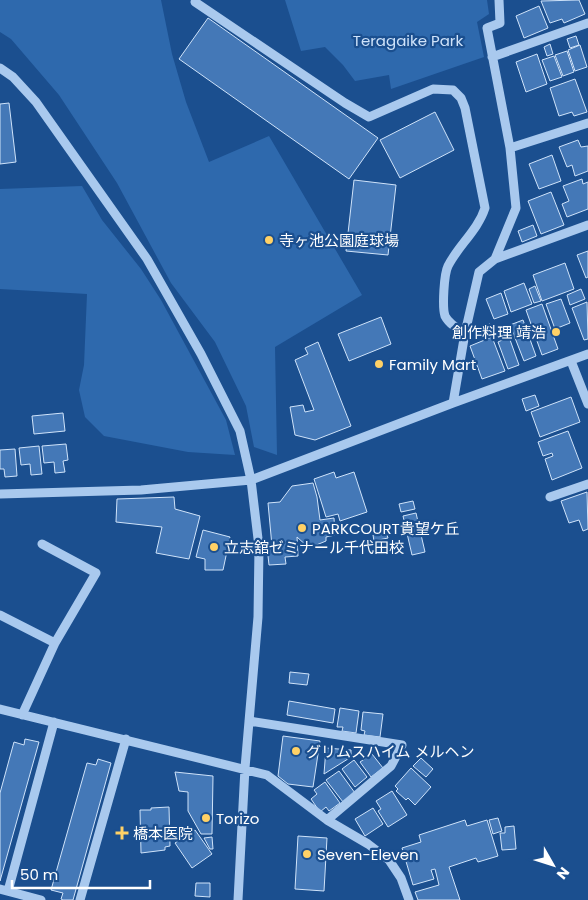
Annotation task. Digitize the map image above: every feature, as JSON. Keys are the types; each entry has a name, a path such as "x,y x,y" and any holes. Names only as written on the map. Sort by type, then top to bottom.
{"street":[{"path":"495,259 516,208 510,148 487,28 500,23 499,0"},
{"path":"195,2 345,103 369,117 433,89 454,90 461,98 465,108 485,208 482,218 447,268 444,299 445,316 454,326 465,333"},
{"path":"492,57 588,22"},
{"path":"0,68 13,77 36,102 147,259 201,354 240,431 250,480 259,547 258,617 245,768 238,900"},
{"path":"510,148 588,123"},
{"path":"453,402 465,333 479,272 495,259 588,225"},
{"path":"0,494 141,490 250,480 453,402 588,354"},
{"path":"571,361 588,404"},
{"path":"550,497 588,484"},
{"path":"22,714 55,643 96,573 42,544"},
{"path":"0,615 55,643"},
{"path":"0,709 245,768 267,775 326,820 368,844 389,860 401,878 409,900"},
{"path":"249,721 402,745 391,766 326,820"},
{"path":"41,900 4,890 54,722"},
{"path":"80,900 126,739"}],"green space":[{"path":"0,0 161,0 172,54 186,102 209,162 269,136 362,295 275,347 277,455 254,447 246,406 215,342 171,283 117,183 59,95 11,39 0,32"},
{"name":"Teragaike Park","path":"285,0 487,0 489,14 477,22 484,57 391,89 389,75 355,81 343,65 325,47 301,51"},
{"path":"82,186 102,220 141,269 161,300 226,420 235,455 188,452 104,436 85,417 79,390 84,365 87,294 0,289 0,189"}],"building":[{"path":"579,0 585,14 564,23 562,19 550,23 541,1"},
{"path":"539,6 548,28 524,38 516,16"},
{"path":"208,18 378,138 349,179 179,59"},
{"path":"576,36 579,45 570,48 567,39"},
{"path":"550,44 553,54 547,56 544,47"},
{"path":"580,45 587,67 575,71 568,50"},
{"path":"567,51 574,72 563,76 555,55"},
{"path":"537,54 547,84 526,92 516,62"},
{"path":"554,56 562,77 550,81 542,60"},
{"path":"575,79 587,112 574,116 572,112 559,116 550,88"},
{"path":"9,103 16,162 0,164 0,104"},
{"path":"435,112 454,150 400,178 380,140"},
{"path":"578,140 581,147 588,146 588,171 575,176 572,165 567,167 559,147"},
{"path":"552,155 561,181 539,189 529,164"},
{"path":"582,179 583,184 588,182 588,209 567,217 562,204 569,201 563,186"},
{"path":"354,180 396,185 388,255 346,251"},
{"path":"551,192 564,225 541,234 528,201"},
{"path":"533,225 537,236 522,242 518,231"},
{"path":"588,251 588,277 586,278 577,255"},
{"path":"565,263 574,289 542,301 533,275"},
{"path":"524,283 532,304 511,312 504,291"},
{"path":"535,286 541,301 534,303 529,289"},
{"path":"581,289 585,299 570,305 567,295"},
{"path":"501,293 508,314 494,319 486,299"},
{"path":"561,299 570,323 555,329 546,304"},
{"path":"587,302 588,339 584,340 572,308"},
{"path":"542,304 558,349 542,355 526,310"},
{"path":"381,317 391,344 349,361 338,334"},
{"path":"523,320 536,356 524,361 510,325"},
{"path":"490,324 494,335 485,339 480,327"},
{"path":"492,337 505,371 482,379 470,346"},
{"path":"509,337 519,365 508,369 498,342"},
{"path":"318,342 351,426 315,440 295,435 290,407 303,405 305,412 314,410 295,360 308,354 305,348"},
{"path":"535,395 539,406 526,411 522,399"},
{"path":"571,397 580,422 540,437 531,412"},
{"path":"63,413 65,431 34,434 32,416"},
{"path":"568,431 582,468 552,480 545,459 553,456 552,453 543,456 538,442"},
{"path":"66,444 68,460 63,461 65,472 55,473 54,462 44,463 42,446"},
{"path":"39,446 42,474 31,475 30,464 21,465 19,448"},
{"path":"15,449 17,476 5,477 4,469 0,469 0,450"},
{"path":"334,472 336,478 354,472 367,512 340,521 338,514 326,517 314,479"},
{"name":"PARKCOURT貴望ケ丘","path":"313,483 320,520 334,518 335,535 326,537 326,541 309,548 297,537 298,556 285,557 286,564 269,565 267,547 272,546 268,503 280,502 292,486"},
{"path":"587,492 588,529 583,531 579,520 569,523 561,501"},
{"path":"174,497 175,509 200,516 189,559 156,553 162,527 116,522 117,499"},
{"path":"413,501 415,509 401,512 399,504"},
{"path":"416,513 425,552 412,555 403,516"},
{"name":"立志舘ゼミナール千代田校","path":"203,530 230,537 223,570 205,570 205,559 196,557"},
{"path":"386,532 388,538 374,541 373,535"},
{"path":"388,541 390,550 377,554 374,544"},
{"path":"290,672 309,674 307,685 289,683"},
{"path":"289,701 335,709 333,723 287,715"},
{"path":"340,708 359,711 356,733 342,731 343,727 337,727"},
{"path":"363,712 383,714 380,737 364,735 365,731 361,730"},
{"path":"283,736 320,741 313,787 288,784 278,776"},
{"path":"25,739 39,742 0,881 0,793 14,742 24,745"},
{"path":"326,748 351,750 351,757 324,774"},
{"path":"372,754 383,768 371,777 360,762"},
{"path":"421,758 433,769 426,777 413,766"},
{"path":"98,759 111,763 73,900 63,900 61,899 63,893 51,890 87,763 96,765"},
{"path":"354,760 367,777 355,787 342,769"},
{"path":"411,768 431,787 415,805 396,791 398,789 395,786"},
{"path":"339,771 355,793 343,802 326,780"},
{"path":"175,772 213,776 212,834 201,834 188,811 188,792 179,791"},
{"path":"325,782 340,803 329,811 326,807 320,812 311,799 317,794 314,790"},
{"path":"392,791 407,815 388,827 378,811 381,809 376,801"},
{"path":"169,807 170,846 165,847 165,850 141,853 140,810"},
{"path":"373,808 383,824 365,836 355,819"},
{"path":"498,818 502,831 493,834 489,820"},
{"path":"465,820 467,826 487,820 498,856 478,862 476,858 449,867 460,900 418,900 415,892 439,885 435,869 431,870 434,879 413,885 402,848 421,842 419,835"},
{"path":"514,826 516,849 502,850 500,833 505,833 505,827"},
{"path":"195,830 212,854 192,868 175,843"},
{"path":"298,836 327,838 324,891 295,889"},
{"path":"212,837 213,849 210,849 204,838"},
{"path":"196,883 210,883 210,897 195,896"}],"place":[{"name":"寺ヶ池公園庭球場","path":"269,240"},
{"name":"創作料理 靖浩","path":"556,332"},
{"name":"Family Mart","path":"379,364"},
{"name":"PARKCOURT貴望ケ丘","path":"302,528"},
{"name":"立志舘ゼミナール千代田校","path":"214,547"},
{"name":"グリムスハイム メルヘン","path":"296,751"},
{"name":"Torizo","path":"206,818"},
{"name":"橋本医院","path":"122,833"},
{"name":"Seven-Eleven","path":"307,854"}]}
